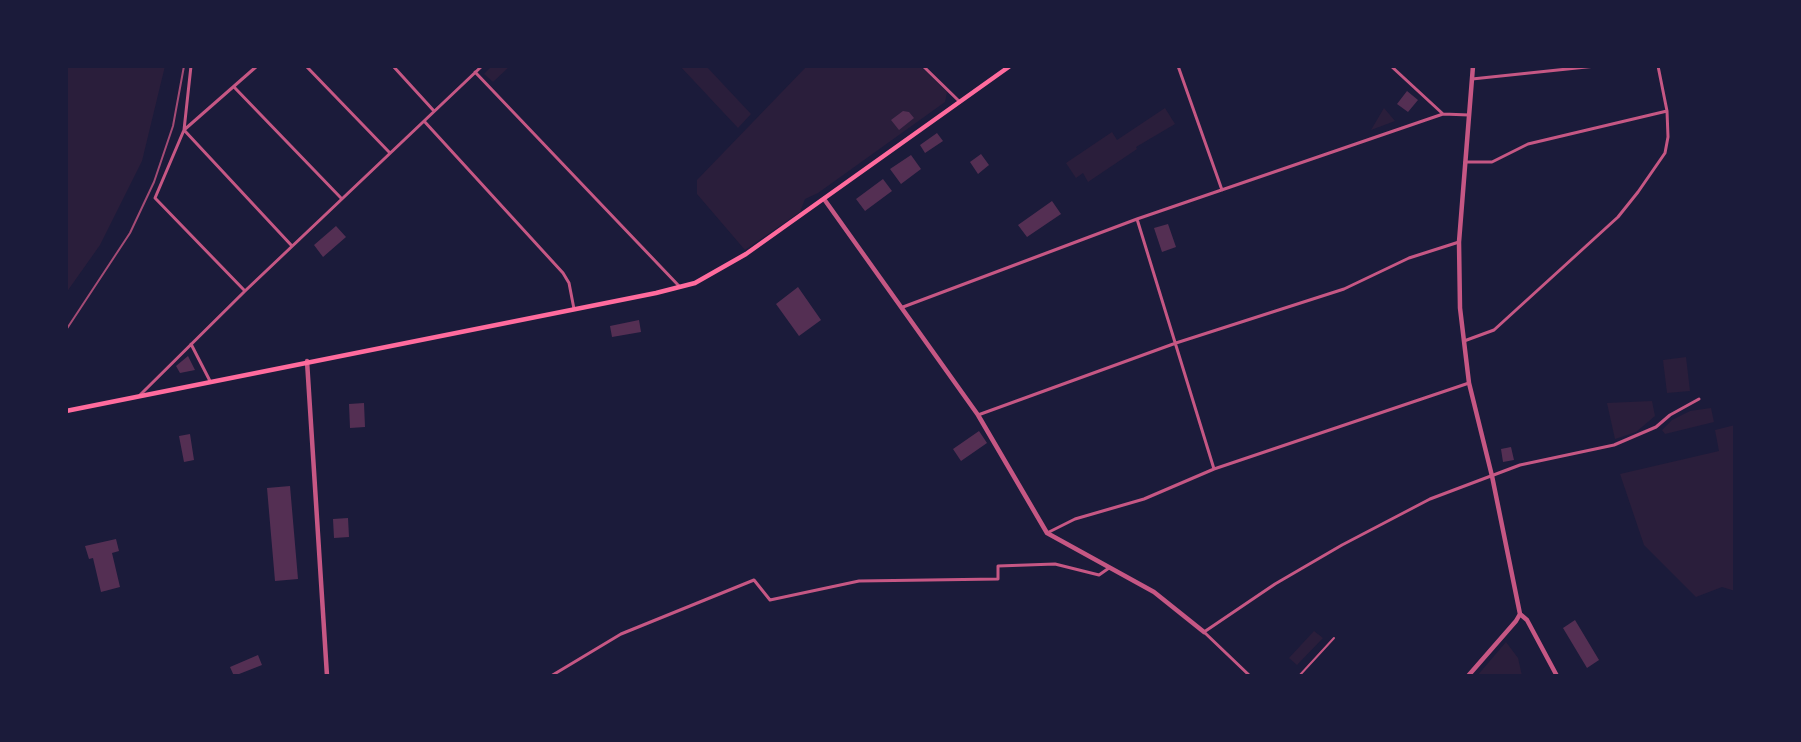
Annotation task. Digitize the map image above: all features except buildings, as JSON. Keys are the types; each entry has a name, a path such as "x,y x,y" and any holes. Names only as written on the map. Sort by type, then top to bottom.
{"main road":[{"path":"66,411 680,288 713,274 824,199 1010,66"}],"street":[{"path":"191,66 184,129 155,198 245,291"},
{"path":"184,129 257,66"},
{"path":"306,66 390,153"},
{"path":"393,66 434,111"},
{"path":"140,395 245,291 481,66"},
{"path":"924,66 960,102"},
{"path":"1178,66 1222,189"},
{"path":"1391,66 1443,114"},
{"path":"1473,66 1459,242 1458,277 1463,342 1469,383 1492,477 1520,614 1533,632 1557,676"},
{"path":"1472,79 1596,66"},
{"path":"1463,342 1494,330 1618,217 1665,153 1668,137 1667,111 1658,66"},
{"path":"475,72 680,288"},
{"path":"234,87 341,199"},
{"path":"1465,162 1492,162 1528,144 1667,111"},
{"path":"903,307 1137,219 1443,114 1469,115"},
{"path":"424,121 563,273 569,283 574,309"},
{"path":"184,129 292,246"},
{"path":"824,199 903,307 978,416 1047,533 1154,592 1204,632 1250,676"},
{"path":"1137,219 1214,469"},
{"path":"978,416 1176,343 1344,289 1409,258 1459,242"},
{"path":"191,344 210,381"},
{"path":"307,361 327,676"},
{"path":"1047,533 1075,519 1144,499 1214,469 1469,383"},
{"path":"1204,632 1275,584 1342,545 1430,499 1520,465 1614,445 1656,427 1670,415 1699,399"},
{"path":"551,676 621,634 754,580 770,600 859,581 998,579 998,566 1055,564 1099,575 1109,568"},
{"path":"1468,676 1520,614"},
{"path":"1299,676 1334,638"}],"shaded area":[{"path":"66,66 165,66 142,161 100,245 66,293"},
{"path":"492,66 510,66 493,82 484,74"},
{"path":"680,66 706,66 751,114 738,128"},
{"path":"807,66 920,66 947,92 945,102 818,193 805,199 800,212 745,250 697,194 697,180"},
{"path":"1165,108 1175,124 1136,147 1137,149 1088,182 1083,173 1076,178 1066,163 1112,132 1117,140"},
{"path":"1384,108 1395,121 1371,130"},
{"path":"1686,357 1690,391 1667,393 1663,360"},
{"path":"1652,401 1655,416 1636,432 1615,439 1607,403"},
{"path":"1711,408 1714,422 1665,434 1662,430 1672,420 1690,411"},
{"path":"1735,425 1735,591 1722,587 1696,597 1644,545 1620,474 1719,451 1715,430"},
{"path":"1314,631 1323,638 1297,665 1289,658"},
{"path":"1506,642 1518,658 1522,676 1477,676"}],"railway":[{"path":"66,330 130,233 154,182 173,126 184,66"}]}
